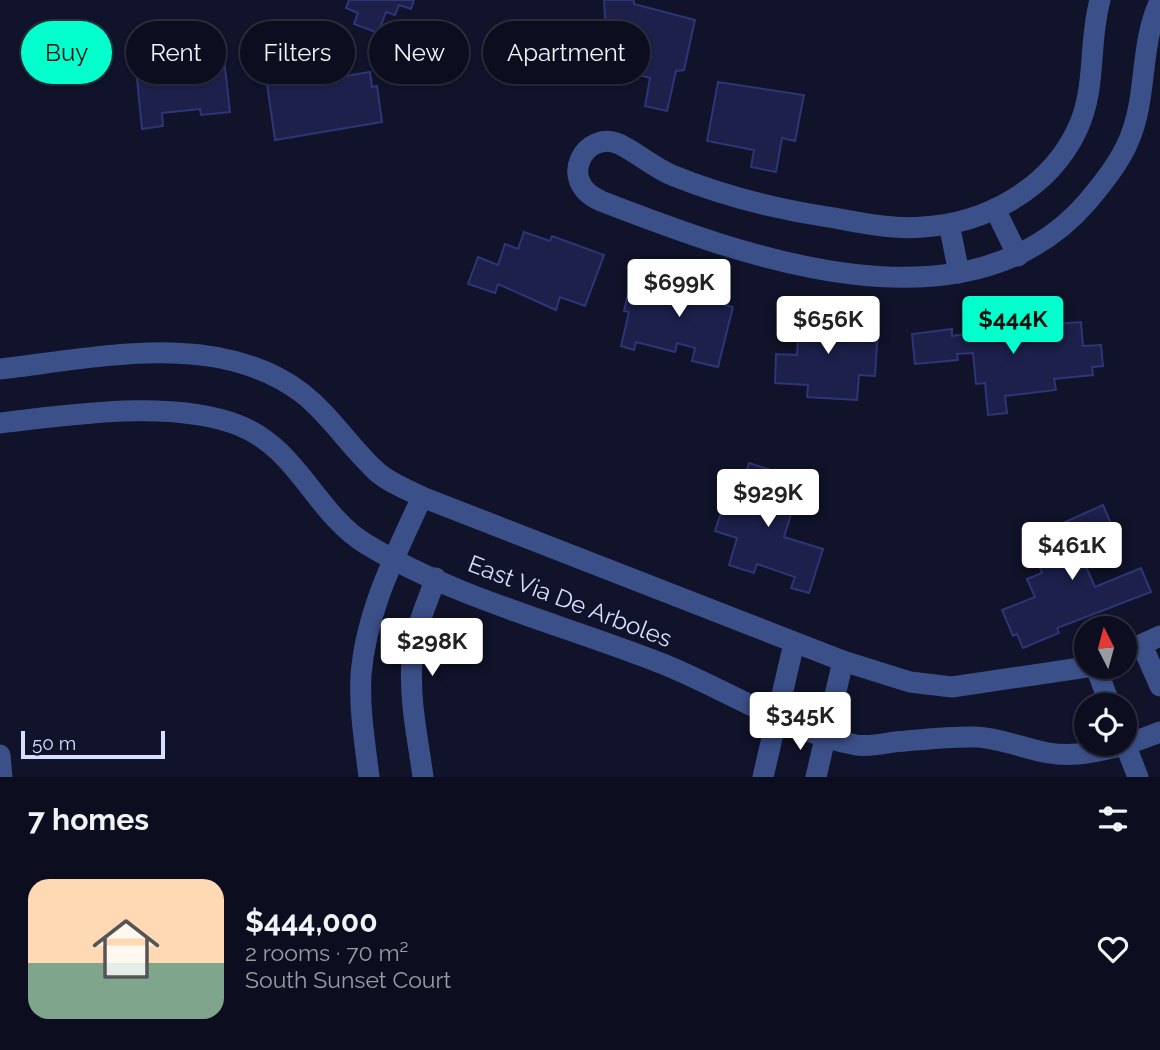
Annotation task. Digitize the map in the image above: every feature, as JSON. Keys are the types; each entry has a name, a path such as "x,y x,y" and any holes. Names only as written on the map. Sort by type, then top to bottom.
{"street":[{"path":"1100,0 1094,31 1091,80 1076,132 1062,153 1031,187 995,209 950,224 921,228 888,226 769,207 671,175 618,143 600,142 586,149 579,161 577,177 586,195 718,246 786,263 838,271 916,277 959,273 1018,256 1080,211 1115,166 1129,140 1137,115 1148,35 1160,1"},
{"path":"995,209 1018,256"},
{"path":"950,224 959,273"},
{"name":"East Via De Arboles","path":"0,369 131,355 223,358 262,370 299,391 326,412 372,468 422,497 843,661 910,682 952,687 990,684 1074,669"},
{"name":"East Via De Arboles","path":"0,423 111,411 205,416 239,425 266,440 298,467 323,505 351,535 394,559 436,578 661,663 825,737 860,746 976,737 1052,754 1074,753"},
{"path":"369,777 361,677 371,616 422,497"},
{"path":"423,777 411,686 412,660 418,625 436,578"},
{"path":"763,777 794,643"},
{"path":"1142,645 1160,686"},
{"path":"816,777 843,661"},
{"name":"East Via De Arboles","path":"1137,740 1160,732"},
{"path":"0,755 2,777"},
{"path":"1130,756 1138,777"}],"building":[{"path":"349,0 414,0 411,9 399,5 395,15 386,12 383,21 369,21 369,30 355,24 358,13 346,8"},
{"path":"604,0 634,0 634,4 695,20 684,70 676,71 667,111 645,106 650,84 650,21 605,21"},
{"path":"369,72 369,84 372,87 377,86 382,122 275,140 267,84 355,84 355,74"},
{"path":"226,76 230,112 201,115 200,109 162,113 163,126 142,129 138,84 226,84"},
{"path":"718,82 804,95 795,141 782,138 776,172 751,167 754,150 707,141"},
{"path":"524,232 550,241 552,236 604,255 585,306 560,297 556,310 498,284 495,293 468,284 478,257 498,265 505,244 518,249"},
{"path":"669,271 696,277 694,287 725,294 722,304 733,307 718,367 692,361 695,348 677,343 675,352 636,342 634,350 621,346 629,312 624,311 628,294 639,297 641,287 664,292"},
{"path":"800,300 826,302 825,324 878,328 875,376 859,375 857,400 807,397 808,385 775,383 776,354 797,355"},
{"path":"1009,315 1010,327 1081,322 1083,346 1101,345 1103,366 1092,367 1093,375 1054,379 1056,390 1005,396 1007,413 988,415 985,383 976,384 973,353 957,354 958,360 915,364 912,334 952,329 952,336 974,333 973,319"},
{"path":"749,463 790,476 783,494 796,498 784,537 823,549 809,593 791,588 795,577 757,564 754,573 729,565 737,538 715,531 723,506 733,510"},
{"path":"1103,505 1120,545 1083,560 1095,587 1141,568 1151,592 1088,616 1074,616 1074,621 1057,628 1059,633 1023,648 1017,634 1013,636 1002,610 1035,597 1027,579 1042,573 1036,558 1064,546 1056,526"}]}
